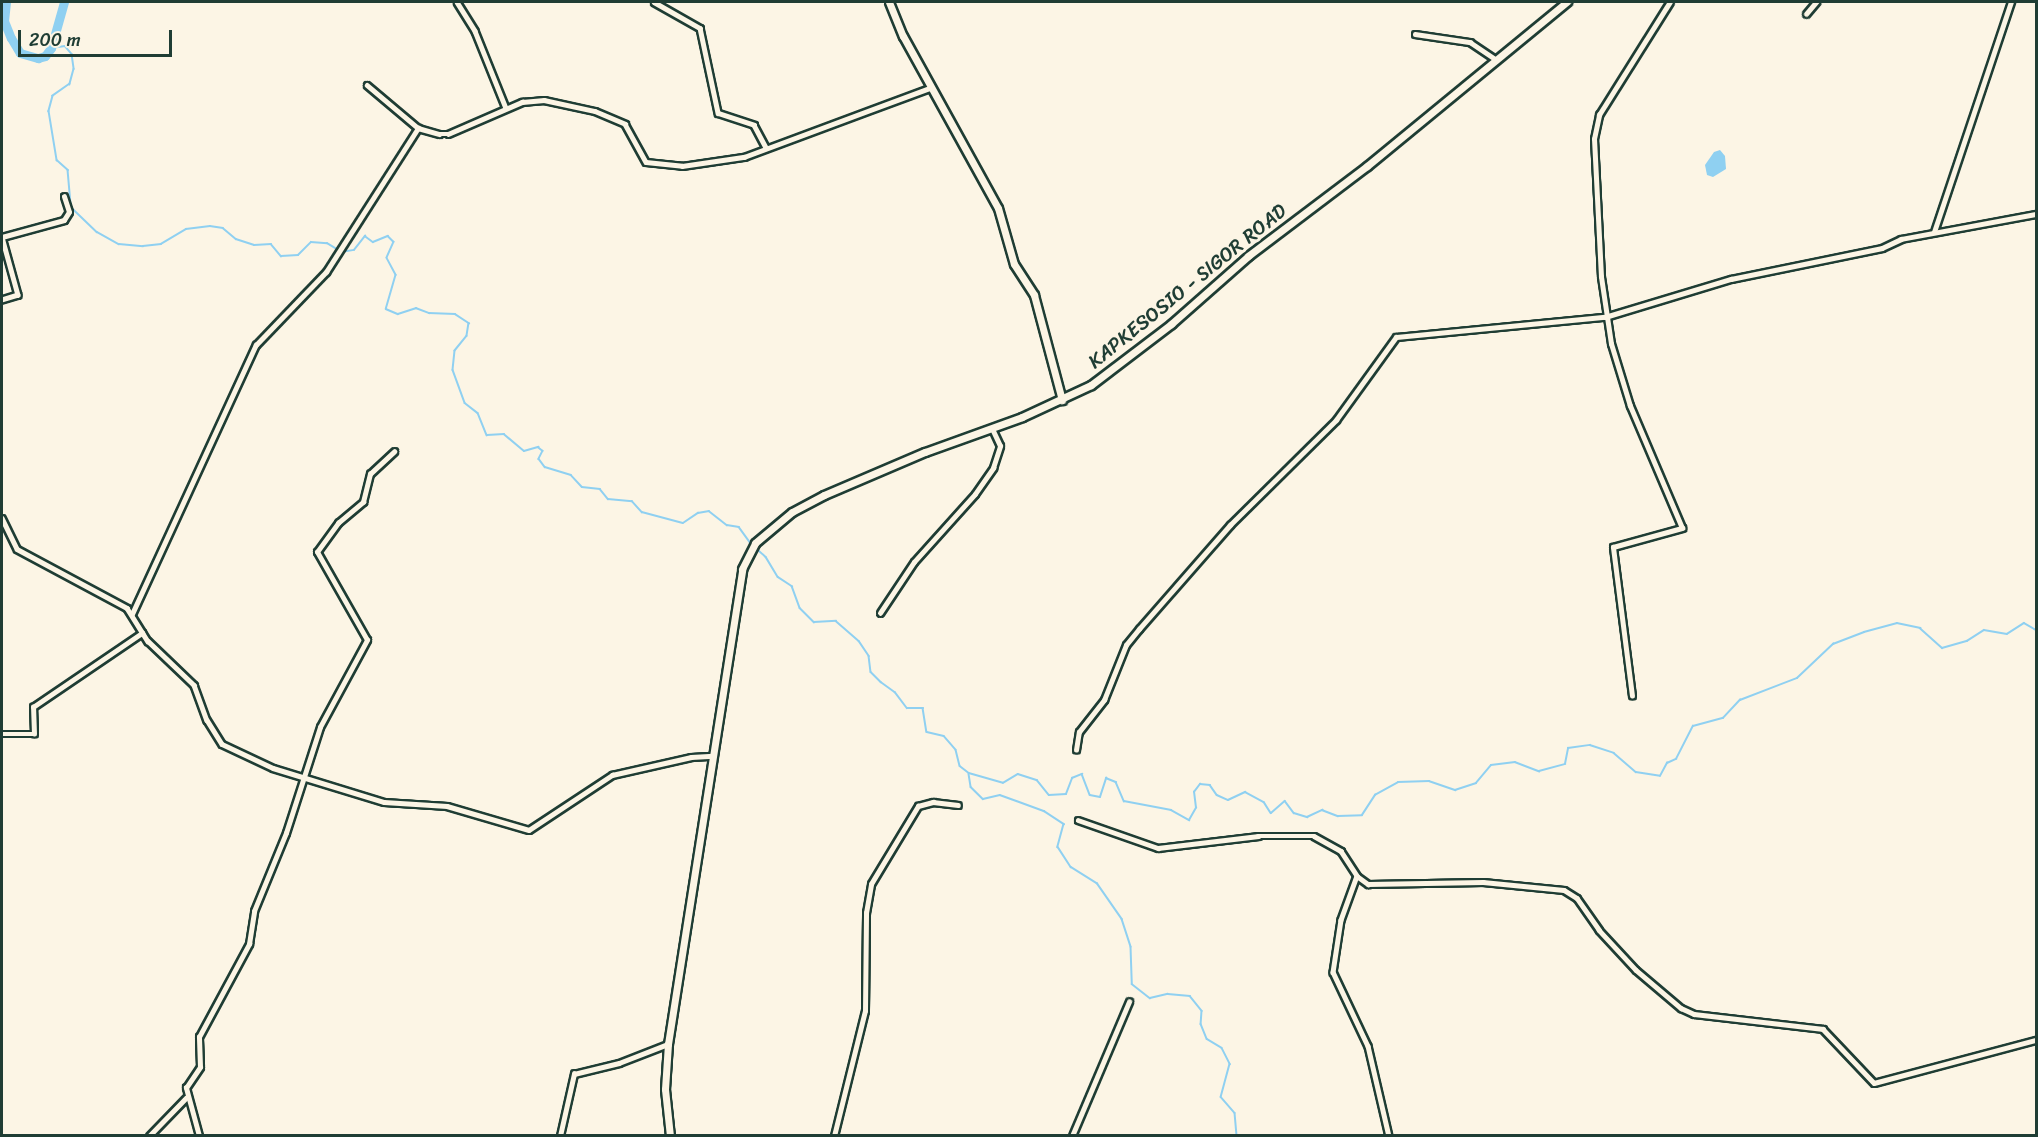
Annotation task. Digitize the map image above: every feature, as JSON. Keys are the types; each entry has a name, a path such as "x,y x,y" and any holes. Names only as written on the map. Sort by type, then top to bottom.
{"main road":[{"path":"889,2 930,88 998,208 1014,264 1034,295 1062,400"},
{"name":"KAPKESOSIO - SIGOR ROAD","path":"713,756 742,569 753,546 792,512 824,495 992,429 1062,400 1091,385 1145,345 1248,256 1367,166 1567,2"},
{"path":"670,1136 665,1089 668,1044 713,756"}],"street":[{"path":"457,2 475,31 506,108"},
{"path":"654,2 700,28 718,113 754,125 766,148"},
{"path":"1632,696 1612,549 1682,528 1617,370 1605,317 1593,148 1596,123 1670,2"},
{"path":"1806,14 1816,2"},
{"path":"1934,232 2011,2"},
{"path":"1415,34 1470,42 1495,59"},
{"path":"367,84 418,128 448,134 506,108 544,100 615,117 628,127 644,160 654,165 719,163 930,88"},
{"path":"132,614 258,341 326,272 418,128"},
{"path":"2,300 18,295 2,237 64,220 69,212 64,196"},
{"path":"1076,750 1079,732 1104,700 1126,645 1138,629 1230,525 1336,420 1396,337 1605,317 1731,279 1882,248 1901,239 2037,214"},
{"path":"880,613 914,562 975,494 993,468 1000,446 992,429"},
{"path":"198,1136 186,1098 187,1081 200,1067 202,1030 249,944 255,911 304,778 320,727 367,640 317,552 338,523 366,499 369,474 394,452"},
{"path":"2,518 17,549 109,597 132,614 142,633 194,685 211,728 222,744 304,778 391,804 447,806 529,830 612,775 691,757 713,756"},
{"path":"2,734 34,734 33,707 142,633"},
{"path":"833,1135 865,1011 866,912 871,884 918,806 933,802 958,805"},
{"path":"1078,820 1158,848 1258,836 1314,836 1341,850 1357,876 1375,885 1483,882 1564,890 1580,901 1599,930 1636,970 1680,1008 1694,1014 1823,1029 1874,1083 2037,1040"},
{"path":"1357,876 1341,920 1333,972 1368,1046 1389,1136"},
{"path":"1072,1136 1129,1002"},
{"path":"560,1136 574,1074 618,1063 668,1044"},
{"path":"149,1136 186,1098"}],"water":[{"path":"1720,150 1725,156 1726,169 1713,177 1707,175 1705,165 1714,152"}],"waterway":[{"path":"6,2 4,21 11,38 20,53 38,58 45,56 51,48 64,2"},
{"path":"51,48 65,46 72,54 74,69 70,84 53,96 49,111 57,160 68,170 71,207 97,232 119,244 143,246 161,244 186,229 210,226 223,228 236,239 254,245 271,244 281,256 298,255 311,242 327,243 337,249"},
{"path":"341,252 354,250 365,236 373,242 388,236 394,242 387,258 396,275 386,309 398,314 416,308 429,313 455,314 469,323 467,336 455,351 453,370 465,403 478,413 487,435 504,434 524,451 538,447 543,451 539,459 545,467 571,475 582,487 600,489 608,499 632,501 642,512 683,523 698,513 709,511 727,525 739,527 752,545"},
{"path":"756,548 766,557 778,577 792,586 800,608 814,622 836,621 859,641 869,656 871,672 895,692 907,708 923,708 927,732 944,736 956,750 960,766 969,773 1003,783 1018,774 1037,780 1049,795 1066,794 1072,778 1082,774 1090,795 1100,797 1106,778 1116,782 1124,801 1171,810 1189,820 1196,808 1194,792 1200,784 1210,785 1217,795 1228,800 1245,792 1264,802 1271,813 1285,801 1294,813 1307,817 1322,810 1338,816 1362,815 1375,795 1398,782 1429,781 1455,790 1476,783 1491,765 1515,762 1539,771 1565,764 1568,748 1590,745 1614,753 1636,772 1660,776 1667,763 1676,759 1693,726 1723,718 1740,700 1797,678 1833,644 1897,623 1920,628 1942,648 1967,641 1984,630 2007,634 2024,623 2036,630"},
{"path":"969,774 971,787 983,799 1000,795 1044,811 1064,824 1058,847 1071,867 1097,883 1122,919 1131,947 1132,984 1150,998 1168,994 1190,996 1202,1011 1201,1024 1207,1039 1222,1048 1230,1064 1221,1097 1235,1113 1237,1136"}]}
